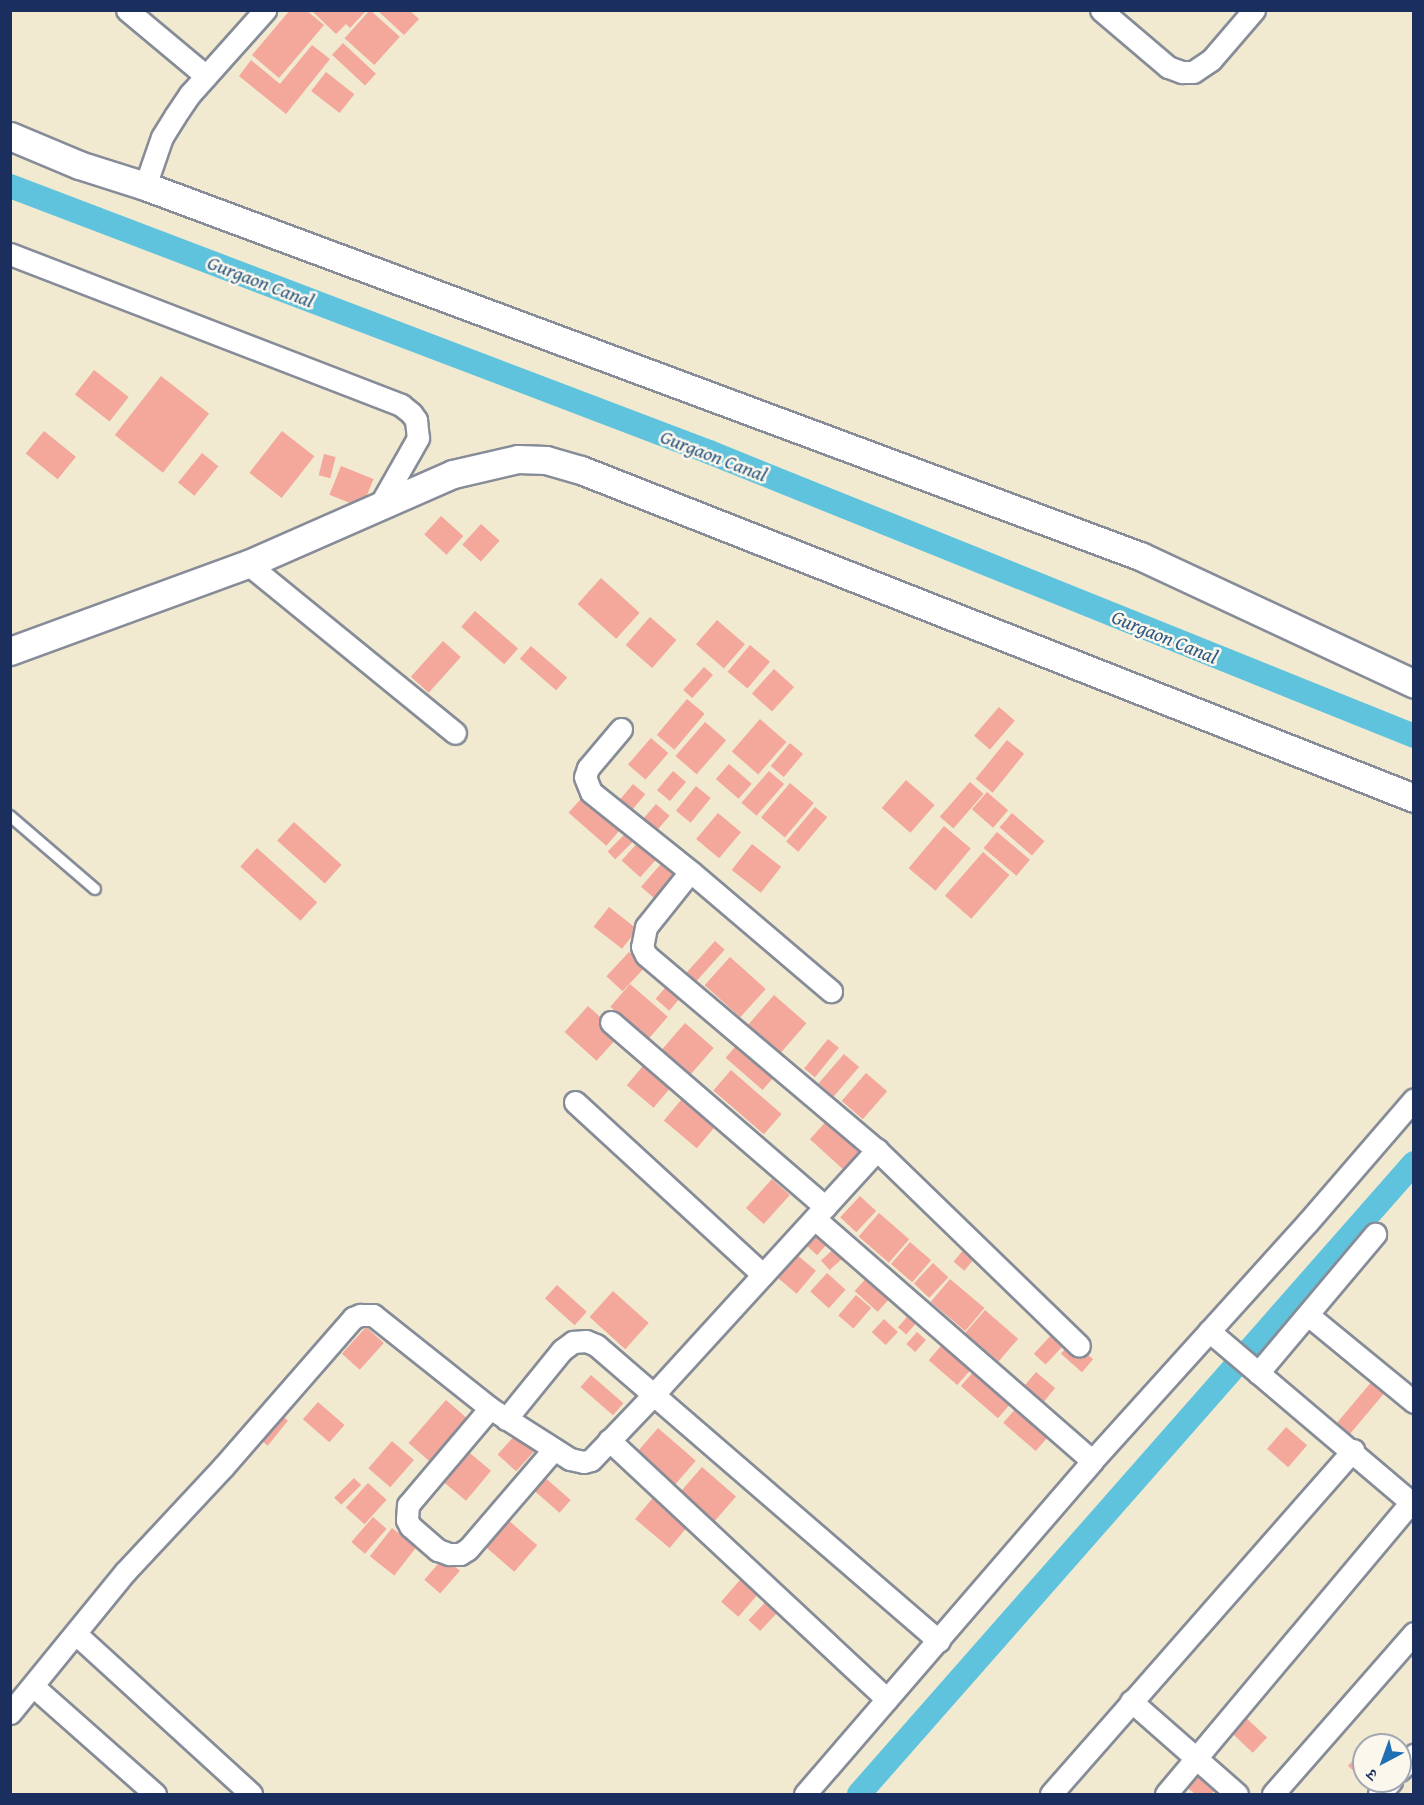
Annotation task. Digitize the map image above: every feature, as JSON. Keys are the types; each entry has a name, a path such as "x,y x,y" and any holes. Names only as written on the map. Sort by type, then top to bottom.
{"street":[{"path":"127,10 206,76"},
{"path":"145,186 162,136 190,94 265,10"},
{"path":"1101,10 1168,67 1182,72 1193,72 1210,60 1254,10"},
{"path":"10,136 80,165 145,186 1140,556 1413,684"},
{"path":"10,254 406,409 416,420 418,438 380,505"},
{"path":"10,651 248,564 453,474 518,459 546,460 572,468 1413,798"},
{"path":"248,564 455,733"},
{"path":"621,729 588,768 586,785 591,792 831,991"},
{"path":"690,872 646,927 642,946 646,955 878,1150 1079,1346"},
{"path":"611,1022 1092,1461"},
{"path":"805,1794 1092,1461 1308,1222 1413,1099"},
{"path":"575,1102 763,1275"},
{"path":"10,1713 133,1563 223,1467 343,1327 360,1315 373,1315 498,1414 570,1459 584,1462 591,1460 878,1150"},
{"path":"1253,1368 1308,1315 1375,1234"},
{"path":"1308,1315 1413,1402"},
{"path":"1166,1794 1412,1503 1353,1450 1209,1331"},
{"path":"554,1449 468,1549 460,1554 449,1554 438,1550 410,1526 407,1520 408,1505 562,1350 573,1342 586,1341 596,1345 654,1394 939,1641"},
{"path":"609,1440 887,1699"},
{"path":"1051,1794 1353,1450"},
{"path":"1273,1794 1413,1633"},
{"path":"76,1634 251,1794"},
{"path":"33,1686 155,1794"},
{"path":"1131,1701 1237,1794"}],"lane":[{"path":"10,816 95,889"}],"building":[{"path":"290,10 306,10 324,25 279,78 252,55"},
{"path":"311,10 363,10 365,12 350,28 346,24 336,34"},
{"path":"370,10 400,37 374,65 345,38"},
{"path":"377,10 409,10 419,19 404,35"},
{"path":"343,43 376,74 365,85 332,55"},
{"path":"312,45 330,59 286,114 239,76 251,60 280,84"},
{"path":"326,72 354,94 340,113 311,91"},
{"path":"94,370 129,397 110,422 75,394"},
{"path":"161,376 209,414 163,473 115,435"},
{"path":"44,431 76,457 58,479 26,454"},
{"path":"282,431 314,456 282,498 249,473"},
{"path":"202,453 218,466 194,496 178,483"},
{"path":"324,454 336,457 330,478 319,475"},
{"path":"341,466 373,479 362,508 329,495"},
{"path":"441,516 463,536 447,555 424,535"},
{"path":"481,524 500,541 481,562 462,545"},
{"path":"601,578 640,613 616,639 578,604"},
{"path":"475,611 518,648 504,664 461,627"},
{"path":"650,617 676,640 652,668 626,645"},
{"path":"717,620 745,644 724,668 696,644"},
{"path":"443,641 461,657 429,693 411,677"},
{"path":"750,645 770,662 747,689 728,672"},
{"path":"531,646 567,677 556,690 520,659"},
{"path":"704,667 713,675 692,698 683,690"},
{"path":"774,669 794,687 772,712 752,694"},
{"path":"687,699 705,714 674,750 657,735"},
{"path":"999,707 1015,721 990,749 974,736"},
{"path":"760,719 786,742 758,774 732,751"},
{"path":"705,722 726,740 697,774 675,756"},
{"path":"651,738 668,753 645,780 628,764"},
{"path":"1007,740 1024,754 993,793 976,779"},
{"path":"790,743 803,754 784,777 771,766"},
{"path":"729,764 752,784 739,799 716,779"},
{"path":"673,771 686,782 670,801 657,790"},
{"path":"769,771 784,784 757,816 741,803"},
{"path":"906,780 935,805 910,833 882,808"},
{"path":"970,782 984,794 953,829 940,817"},
{"path":"790,783 814,803 785,837 761,817"},
{"path":"633,784 645,794 629,814 616,804"},
{"path":"696,786 711,798 691,823 676,811"},
{"path":"987,792 1008,810 993,828 972,809"},
{"path":"585,794 623,827 606,846 569,813"},
{"path":"656,804 670,816 651,837 638,825"},
{"path":"815,807 827,817 798,852 786,841"},
{"path":"718,813 741,832 719,858 696,839"},
{"path":"1012,813 1044,841 1032,856 1000,827"},
{"path":"294,822 342,865 325,883 277,841"},
{"path":"944,826 971,848 935,891 909,868"},
{"path":"628,831 636,839 615,859 607,852"},
{"path":"997,832 1030,860 1016,876 984,848"},
{"path":"641,839 660,856 640,877 622,861"},
{"path":"752,844 781,867 761,893 732,870"},
{"path":"257,848 317,902 300,921 240,867"},
{"path":"983,852 1009,875 971,919 945,896"},
{"path":"666,858 683,873 658,902 641,887"},
{"path":"609,907 637,929 622,949 594,927"},
{"path":"715,941 725,950 695,983 685,974"},
{"path":"629,952 645,967 623,991 606,976"},
{"path":"730,957 766,989 740,1017 705,985"},
{"path":"672,980 686,992 669,1011 656,999"},
{"path":"630,984 668,1017 648,1039 610,1007"},
{"path":"774,995 806,1023 780,1054 747,1026"},
{"path":"588,1006 620,1035 597,1061 565,1032"},
{"path":"685,1023 714,1048 690,1075 661,1050"},
{"path":"742,1039 779,1071 763,1090 726,1058"},
{"path":"828,1039 839,1048 815,1077 804,1069"},
{"path":"844,1054 859,1067 834,1097 818,1083"},
{"path":"648,1060 675,1082 654,1108 627,1085"},
{"path":"731,1070 782,1114 764,1134 713,1090"},
{"path":"866,1073 887,1091 863,1119 842,1101"},
{"path":"687,1093 720,1121 697,1148 664,1121"},
{"path":"830,1117 866,1149 846,1171 810,1139"},
{"path":"772,1179 790,1195 764,1224 746,1208"},
{"path":"860,1196 876,1211 856,1232 840,1217"},
{"path":"879,1213 909,1239 889,1263 859,1236"},
{"path":"812,1225 830,1241 817,1255 799,1239"},
{"path":"910,1242 931,1260 912,1282 891,1264"},
{"path":"968,1244 979,1253 964,1271 954,1262"},
{"path":"838,1245 847,1255 830,1270 821,1260"},
{"path":"796,1254 816,1271 797,1294 777,1277"},
{"path":"933,1263 948,1277 929,1298 914,1283"},
{"path":"827,1273 846,1290 829,1308 810,1292"},
{"path":"870,1274 893,1295 878,1312 855,1291"},
{"path":"950,1279 984,1308 965,1331 931,1302"},
{"path":"557,1285 587,1312 575,1325 545,1298"},
{"path":"613,1291 649,1323 625,1349 590,1317"},
{"path":"856,1295 871,1308 853,1328 838,1315"},
{"path":"913,1310 921,1317 906,1335 898,1327"},
{"path":"985,1310 1018,1339 999,1362 965,1333"},
{"path":"884,1319 898,1332 886,1345 872,1332"},
{"path":"366,1327 384,1343 360,1370 342,1354"},
{"path":"1055,1331 1067,1342 1046,1365 1034,1354"},
{"path":"917,1332 926,1340 915,1352 906,1344"},
{"path":"947,1339 976,1364 957,1385 929,1360"},
{"path":"1072,1341 1093,1359 1082,1372 1061,1354"},
{"path":"974,1371 1011,1403 998,1418 961,1386"},
{"path":"1036,1372 1055,1388 1042,1403 1023,1387"},
{"path":"591,1375 623,1403 613,1415 581,1387"},
{"path":"1373,1380 1386,1391 1345,1440 1332,1429"},
{"path":"446,1400 471,1422 434,1465 409,1443"},
{"path":"318,1402 344,1425 329,1442 303,1419"},
{"path":"1017,1407 1049,1435 1036,1451 1003,1423"},
{"path":"277,1412 288,1421 268,1446 257,1437"},
{"path":"1286,1427 1307,1445 1288,1467 1267,1449"},
{"path":"658,1428 696,1461 671,1489 634,1456"},
{"path":"517,1433 536,1450 516,1471 498,1455"},
{"path":"392,1441 414,1460 390,1487 368,1468"},
{"path":"465,1449 491,1471 466,1501 440,1479"},
{"path":"702,1467 736,1497 713,1523 679,1493"},
{"path":"542,1475 571,1500 560,1513 531,1488"},
{"path":"354,1478 361,1485 341,1505 334,1498"},
{"path":"368,1483 387,1500 364,1524 346,1508"},
{"path":"657,1493 691,1522 670,1548 635,1519"},
{"path":"373,1517 387,1529 365,1554 351,1542"},
{"path":"507,1519 537,1545 514,1572 484,1545"},
{"path":"392,1528 416,1547 394,1575 370,1556"},
{"path":"444,1557 460,1571 440,1593 424,1580"},
{"path":"746,1573 763,1588 738,1617 721,1602"},
{"path":"771,1596 783,1607 760,1631 748,1620"},
{"path":"1243,1715 1267,1738 1253,1753 1229,1730"},
{"path":"1192,1766 1217,1788 1211,1794 1195,1794 1179,1781"}],"waterway":[{"name":"Gurgaon Canal","path":"10,186 709,452 1414,736"},
{"path":"859,1794 1414,1163"}]}
